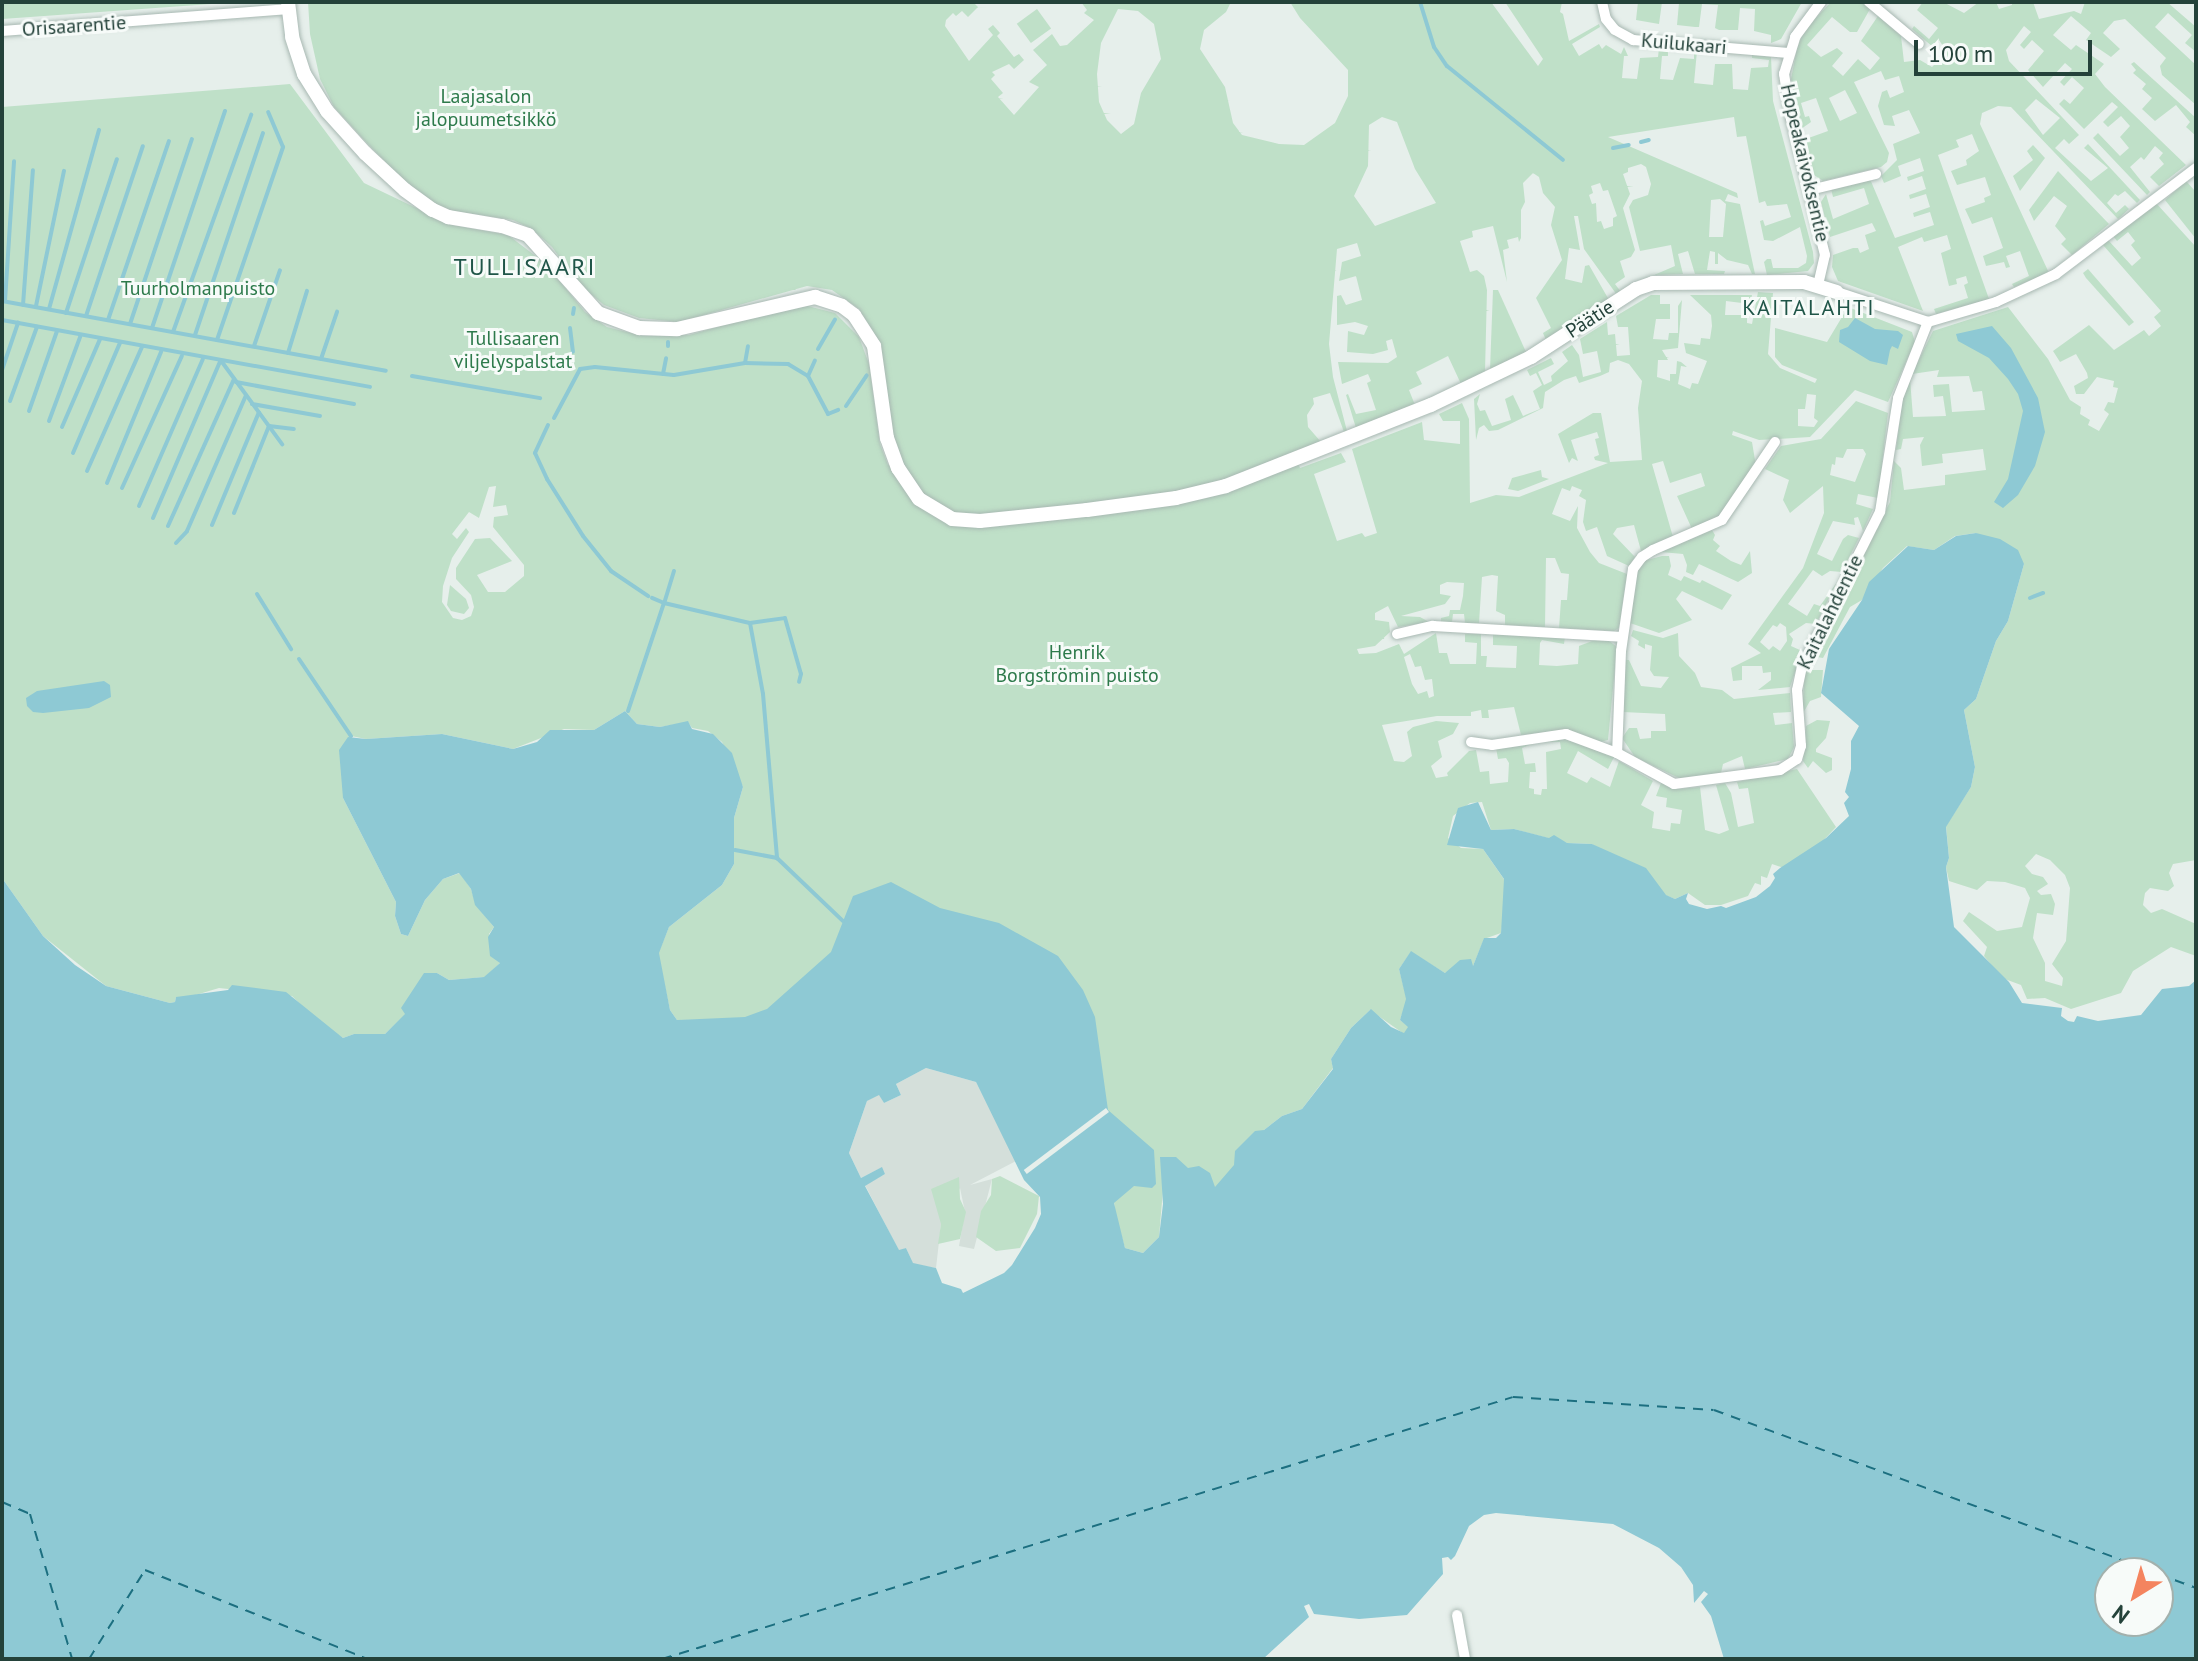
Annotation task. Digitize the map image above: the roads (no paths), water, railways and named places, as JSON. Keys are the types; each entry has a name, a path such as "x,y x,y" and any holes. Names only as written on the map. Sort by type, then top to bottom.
{"street":[{"name":"Kuilukaari","path":"1602,2 1606,19 1615,30 1633,40 1788,53"},
{"name":"Hopeakaivoksentie","path":"1818,285 1825,255 1786,95 1788,53 1800,27 1821,2"},
{"path":"1869,2 1919,44"},
{"name":"Orisaarentie","path":"2,31 289,5"},
{"name":"Päätie","path":"289,5 298,59 317,97 391,178 421,203 448,217 502,226 528,235 546,252 587,303 610,319 639,328 677,329 805,297 831,301 854,315 874,346 887,438 898,468 928,507 952,519 1176,498 1226,486 1431,405 1531,357 1636,289 1653,283 1763,281 1818,285 1928,322"},
{"path":"1928,322 1996,302 2047,280 2196,168"},
{"path":"1810,190 1876,174"},
{"name":"Kaitalahdentie","path":"1617,753 1666,781 1682,785 1780,770 1797,759 1801,746 1797,690 1802,667 1880,512 1898,398 1928,322"},
{"path":"1471,742 1492,745 1566,734 1617,753 1622,637 1633,569 1653,550 1722,520 1775,442"},
{"path":"1397,634 1433,626 1622,637"},
{"path":"1457,1615 1465,1659"}],"water":[{"path":"1855,318 1875,329 1898,331 1903,335 1898,349 1892,346 1887,365 1870,361 1839,342 1840,330 1848,327"},
{"path":"1992,326 2011,348 2038,398 2045,432 2035,466 2018,495 2003,508 1994,502 2008,479 2023,411 2018,394 2008,379 1989,358 1958,341 1956,334"},
{"path":"1976,533 2000,539 2018,550 2024,564 2008,621 1996,641 1976,699 1964,710 1975,767 1971,787 1946,827 1949,858 1946,867 1954,927 2009,982 2022,1003 2062,1008 2061,1016 2068,1021 2074,1022 2077,1016 2098,1021 2141,1015 2162,989 2189,986 2196,980 2196,1659 1724,1659 1711,1616 1701,1602 1708,1594 1704,1591 1694,1603 1693,1585 1681,1567 1659,1548 1613,1524 1496,1513 1484,1515 1469,1526 1455,1556 1451,1560 1442,1558 1443,1574 1407,1615 1359,1619 1314,1614 1309,1604 1304,1606 1309,1617 1263,1659 2,1659 2,878 43,936 75,965 106,986 170,1003 175,1002 176,997 228,990 232,985 286,992 343,1038 354,1034 385,1034 405,1014 401,1008 424,973 437,973 449,980 484,977 500,963 490,956 488,937 494,927 475,905 471,889 459,873 443,879 425,900 408,936 401,934 395,916 396,902 343,798 339,750 348,737 366,739 442,734 513,749 537,742 550,730 594,730 625,711 637,724 660,727 688,721 692,729 713,734 732,753 743,787 734,818 734,864 722,885 669,927 659,953 670,1010 677,1020 745,1017 767,1009 831,952 853,896 891,882 940,908 999,923 1058,956 1083,990 1095,1017 1108,1110 1154,1150 1156,1184 1152,1188 1134,1186 1114,1203 1125,1248 1143,1253 1159,1237 1163,1204 1160,1157 1176,1157 1188,1168 1199,1166 1210,1173 1215,1187 1234,1165 1235,1151 1255,1131 1264,1130 1282,1116 1302,1109 1333,1069 1331,1059 1351,1028 1371,1009 1391,1027 1404,1033 1408,1027 1400,1020 1406,999 1399,969 1411,951 1445,973 1460,960 1471,959 1473,966 1484,938 1496,938 1501,933 1504,879 1483,849 1447,845 1458,808 1478,802 1491,830 1514,829 1549,838 1554,835 1567,843 1592,844 1646,868 1666,895 1675,899 1688,893 1686,899 1689,904 1707,909 1726,908 1756,897 1770,886 1775,878 1773,874 1780,868 1826,838 1849,816 1844,803 1849,797 1845,792 1851,769 1851,741 1859,726 1821,693 1829,649 1862,600 1869,582 1908,546 1934,550 1956,536","holes":["926,1068 976,1082 1024,1180 1040,1197 1041,1214 1012,1265 1004,1273 963,1293 961,1289 942,1283 936,1268 913,1263 906,1248 899,1250 865,1186 885,1174 882,1167 861,1178 849,1153 867,1101 879,1095 884,1103 901,1095 896,1084"]},
{"path":"104,681 110,685 111,697 89,708 43,713 33,712 27,706 26,698 37,691"}],"waterway":[{"path":"1420,2 1434,47 1447,66 1563,160"},
{"path":"152,328 225,111"},
{"path":"217,340 283,147 268,112"},
{"path":"173,332 251,115"},
{"path":"49,309 99,130"},
{"path":"195,335 263,133"},
{"path":"130,324 192,139"},
{"path":"1641,142 1649,140"},
{"path":"108,320 169,141"},
{"path":"1613,148 1629,145"},
{"path":"86,316 143,146"},
{"path":"66,313 117,159"},
{"path":"5,301 14,161"},
{"path":"23,305 33,170"},
{"path":"36,306 64,171"},
{"path":"254,346 280,270"},
{"path":"288,353 307,291"},
{"path":"2,301 386,371"},
{"path":"573,314 574,308"},
{"path":"321,359 337,312"},
{"path":"818,349 835,319"},
{"path":"2,320 370,387"},
{"path":"2,370 18,323"},
{"path":"10,401 37,327"},
{"path":"570,328 573,352"},
{"path":"29,411 57,331"},
{"path":"49,421 80,337"},
{"path":"62,427 100,339"},
{"path":"73,453 120,343"},
{"path":"745,363 748,346"},
{"path":"87,471 142,347"},
{"path":"107,483 161,352"},
{"path":"122,488 182,356"},
{"path":"663,374 666,358"},
{"path":"139,506 203,359"},
{"path":"808,376 815,360"},
{"path":"153,518 220,362"},
{"path":"222,362 282,444"},
{"path":"554,418 580,369 595,367 674,375 745,363 788,364 808,376 828,414 838,410"},
{"path":"846,406 867,375"},
{"path":"412,376 540,398"},
{"path":"168,526 234,379"},
{"path":"236,382 354,404"},
{"path":"176,543 187,531 246,395"},
{"path":"252,404 320,416"},
{"path":"212,525 259,412"},
{"path":"548,425 535,453 547,479 583,536 611,571 648,596"},
{"path":"234,513 269,426 294,429"},
{"path":"674,571 664,603 750,623 785,618 801,674 799,682"},
{"path":"2030,598 2043,593"},
{"path":"257,594 291,649"},
{"path":"628,711 664,603 652,598"},
{"path":"750,623 763,694 777,858 843,921"},
{"path":"299,659 351,736"},
{"path":"735,850 777,858"}],"district":[{"name":"TULLISAARI","path":"525,267"},
{"name":"KAITALAHTI","path":"1809,308"}],"park label":[{"name":"Laajasalon jalopuumetsikkö","path":"486,108"},
{"name":"Tuurholmanpuisto","path":"198,288"},
{"name":"Tullisaaren viljelyspalstat","path":"513,350"},
{"name":"Henrik Borgströmin puisto","path":"1077,664"}]}
